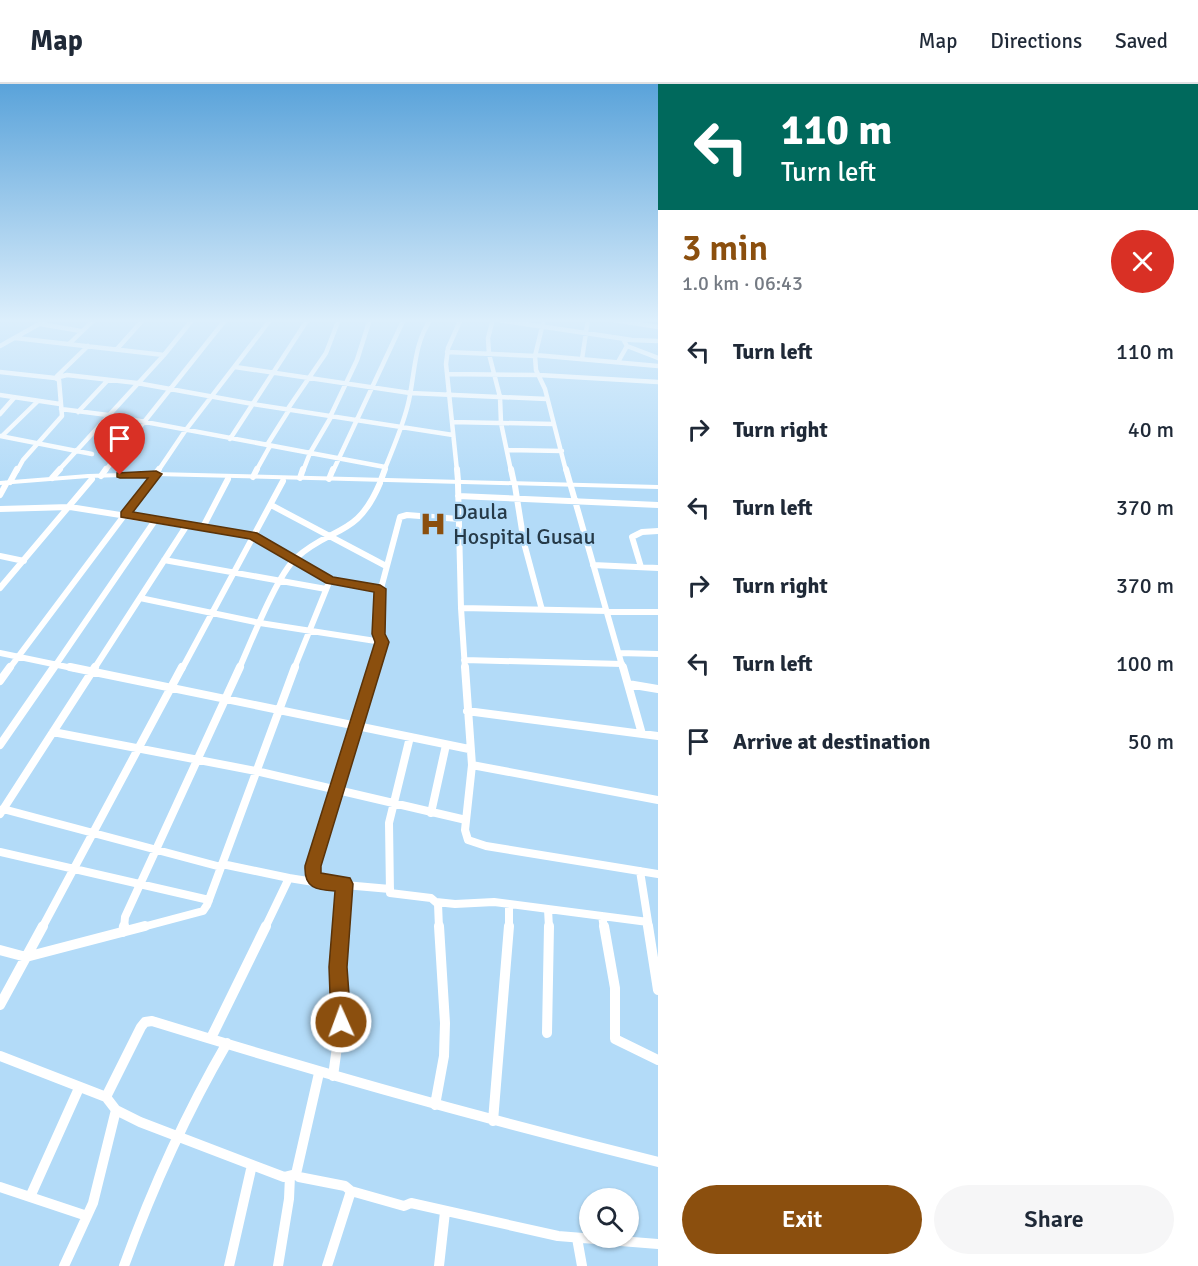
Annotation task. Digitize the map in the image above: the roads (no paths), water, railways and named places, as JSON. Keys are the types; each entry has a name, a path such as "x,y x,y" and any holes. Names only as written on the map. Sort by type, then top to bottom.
{"street":[{"path":"20,374 55,378 67,375 137,383 330,417 453,435"},
{"path":"55,378 59,374"},
{"path":"52,478 146,374"},
{"path":"101,476 183,374"},
{"path":"0,681 229,374"},
{"path":"230,438 272,374"},
{"path":"282,374 410,393 547,399"},
{"path":"253,477 288,410 312,374"},
{"path":"300,478 310,453 350,374"},
{"path":"329,479 378,374"},
{"path":"123,932 125,917 155,848 280,581 295,559 346,530 372,505 410,393 413,374"},
{"path":"447,374 458,483 460,608 472,765 465,830 468,840 486,846 658,874"},
{"path":"494,374 500,397 501,423 524,543 542,610"},
{"path":"501,374 657,382"},
{"path":"538,375 547,399 570,487 642,734"},
{"path":"0,495 4,483 62,416 59,380 55,378"},
{"path":"78,412 98,394 108,380"},
{"path":"0,395 38,401 78,412 386,467"},
{"path":"0,414 14,398"},
{"path":"1,436 38,401"},
{"path":"452,422 554,424"},
{"path":"1,436 92,454"},
{"path":"507,450 562,451"},
{"path":"4,483 101,476 300,478 381,482"},
{"path":"4,483 155,476 283,481 658,488"},
{"path":"0,588 92,478"},
{"path":"203,527 228,479"},
{"path":"0,1005 283,481"},
{"path":"458,496 658,505"},
{"path":"271,505 386,566"},
{"path":"0,508 70,507 253,536 330,580 380,589"},
{"path":"322,883 313,877 313,866 338,791 382,642 379,634 380,589 402,515 459,519"},
{"path":"0,745 156,519"},
{"path":"187,525 1,812 94,832 221,866 309,883 390,889"},
{"path":"641,567 632,537 642,532 658,531"},
{"path":"0,556 24,561"},
{"path":"164,560 326,589"},
{"path":"593,565 658,568"},
{"path":"0,950 26,957 203,910 209,900 277,711 330,580"},
{"path":"140,598 309,632 382,642"},
{"path":"460,608 658,612"},
{"path":"0,653 224,701 469,749"},
{"path":"619,653 658,654"},
{"path":"464,660 622,664"},
{"path":"628,684 658,689"},
{"path":"467,711 658,736"},
{"path":"54,732 256,771 466,820"},
{"path":"410,737 389,823 390,892 424,897 436,902 455,904 494,902 648,922"},
{"path":"431,813 446,745"},
{"path":"472,765 658,800"},
{"path":"0,852 209,900"},
{"path":"640,871 648,922 654,934 658,990"},
{"path":"211,1038 289,878"},
{"path":"333,1076 342,1011 338,967 344,884"},
{"path":"435,1105 443,1062 445,1023 436,902"},
{"path":"493,1121 496,1064 507,985 508,905"},
{"path":"547,1033 550,941 548,909"},
{"path":"602,916 615,988 615,1039 658,1060"},
{"path":"106,1097 141,1027 146,1022 152,1021 435,1105 658,1162"},
{"path":"124,1266 150,1195 176,1136 195,1097 227,1043"},
{"path":"0,1056 106,1097 116,1110 140,1122 284,1177 293,1175 345,1186 351,1191 404,1206 411,1203 577,1238 658,1244"},
{"path":"278,1266 293,1175 308,1129 312,1094 319,1072"},
{"path":"30,1197 79,1088"},
{"path":"64,1266 93,1203 116,1110"},
{"path":"228,1266 252,1165"},
{"path":"0,1187 87,1216"},
{"path":"327,1266 351,1191"},
{"path":"439,1266 445,1212"},
{"path":"577,1238 582,1266"}],"place":[{"name":"Daula Hospital Gusau","path":"433,524"}]}
